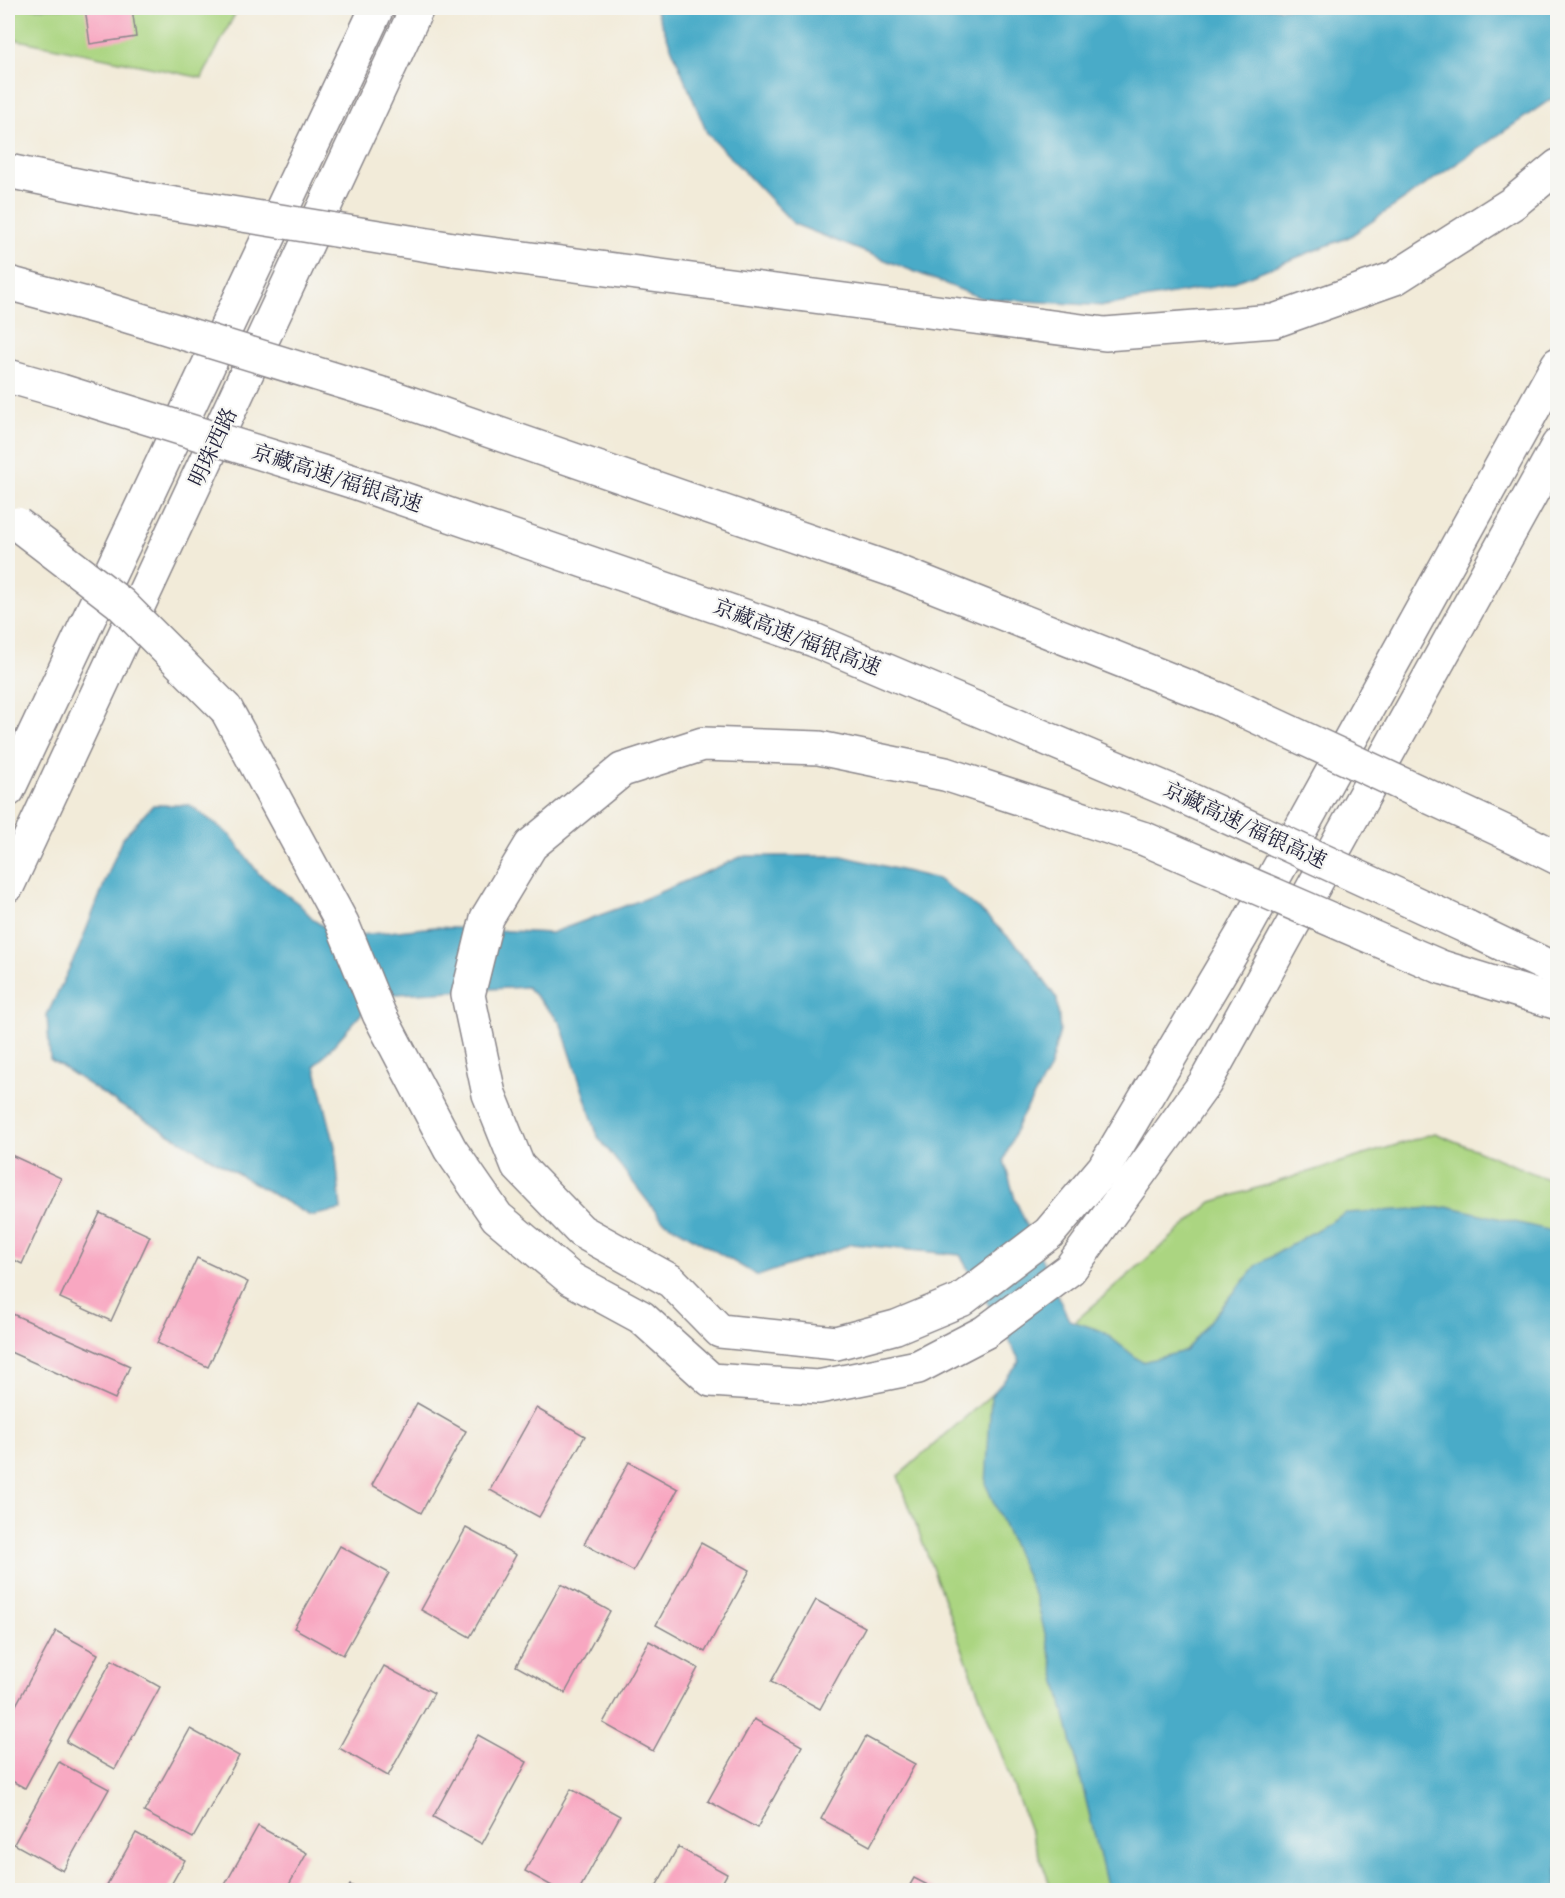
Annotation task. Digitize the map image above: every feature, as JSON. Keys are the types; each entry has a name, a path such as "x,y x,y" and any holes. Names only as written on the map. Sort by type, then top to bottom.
{"main road":[{"name":"明珠西路","path":"8,790 377,8"},
{"name":"明珠西路","path":"8,885 417,8"},
{"path":"8,171 144,199 453,249 1105,334 1274,321 1395,278 1513,203 1557,165"},
{"path":"8,283 108,310 392,397 901,573 1221,700 1557,858"},
{"path":"1557,364 1242,934 1104,1167 1049,1233 961,1300 896,1327 836,1343 720,1331 671,1281 580,1231 518,1166 489,1094 468,995 487,918 531,845 622,770 703,744 819,748 945,774 1144,839 1441,967 1557,1003"},
{"name":"京藏高速/福银高速","path":"8,376 354,482 814,640 1171,791 1467,927 1557,971"},
{"path":"12,521 120,603 226,709 342,923 380,1014 450,1149 497,1217 571,1279 641,1317 711,1380 818,1387 918,1367 985,1332 1070,1269 1205,1083 1557,445"}],"green space":[{"path":"8,8 238,8 202,78 8,38"},
{"path":"1435,1133 1557,1183 1557,1890 1052,1890 898,1476 1212,1202"}],"water":[{"path":"655,8 1557,8 1557,95 1349,237 1229,284 1104,306 981,298 794,224 707,133"},
{"path":"153,805 190,805 230,835 259,874 299,904 315,921 341,937 435,927 551,933 644,899 743,856 842,856 938,879 979,909 1025,953 1057,999 1060,1031 1049,1070 1019,1122 1004,1160 1015,1199 1069,1320 1102,1331 1142,1362 1185,1351 1257,1265 1345,1213 1451,1207 1557,1232 1557,1890 1108,1890 1037,1601 986,1485 991,1396 1020,1361 960,1255 852,1244 758,1276 662,1220 598,1137 560,1022 527,987 378,995 315,1066 335,1146 341,1210 310,1216 120,1105 50,1059 47,1015 79,948 122,839"}],"building":[{"path":"85,8 132,8 136,37 90,44"},
{"path":"11,1155 61,1178 22,1264 8,1257 8,1162"},
{"path":"100,1213 150,1236 111,1321 60,1298"},
{"path":"197,1258 248,1282 208,1367 157,1343"},
{"path":"8,1312 130,1366 115,1399 8,1351"},
{"path":"417,1403 466,1431 421,1513 372,1485"},
{"path":"536,1408 585,1436 539,1517 490,1490"},
{"path":"629,1462 678,1489 633,1571 584,1544"},
{"path":"466,1528 516,1555 470,1637 421,1610"},
{"path":"701,1543 750,1570 705,1652 656,1625"},
{"path":"340,1546 389,1573 343,1655 294,1628"},
{"path":"561,1584 610,1611 565,1693 516,1666"},
{"path":"816,1600 865,1627 820,1709 771,1682"},
{"path":"56,1631 98,1654 25,1788 8,1779 8,1720"},
{"path":"649,1641 698,1668 653,1751 603,1723"},
{"path":"112,1660 160,1687 115,1769 66,1742"},
{"path":"384,1666 434,1693 388,1776 339,1748"},
{"path":"754,1719 802,1746 757,1828 708,1801"},
{"path":"190,1729 239,1756 193,1838 144,1812"},
{"path":"478,1735 527,1762 482,1844 433,1817"},
{"path":"866,1737 915,1764 870,1846 821,1819"},
{"path":"59,1762 109,1789 63,1871 14,1844"},
{"path":"571,1789 620,1816 579,1890 559,1890 525,1871"},
{"path":"258,1826 307,1853 286,1890 222,1890"},
{"path":"136,1833 185,1860 168,1890 104,1890"},
{"path":"678,1847 727,1874 718,1890 654,1890"},
{"path":"914,1878 937,1890 907,1890"},
{"path":"350,1885 360,1890 347,1890"}]}
